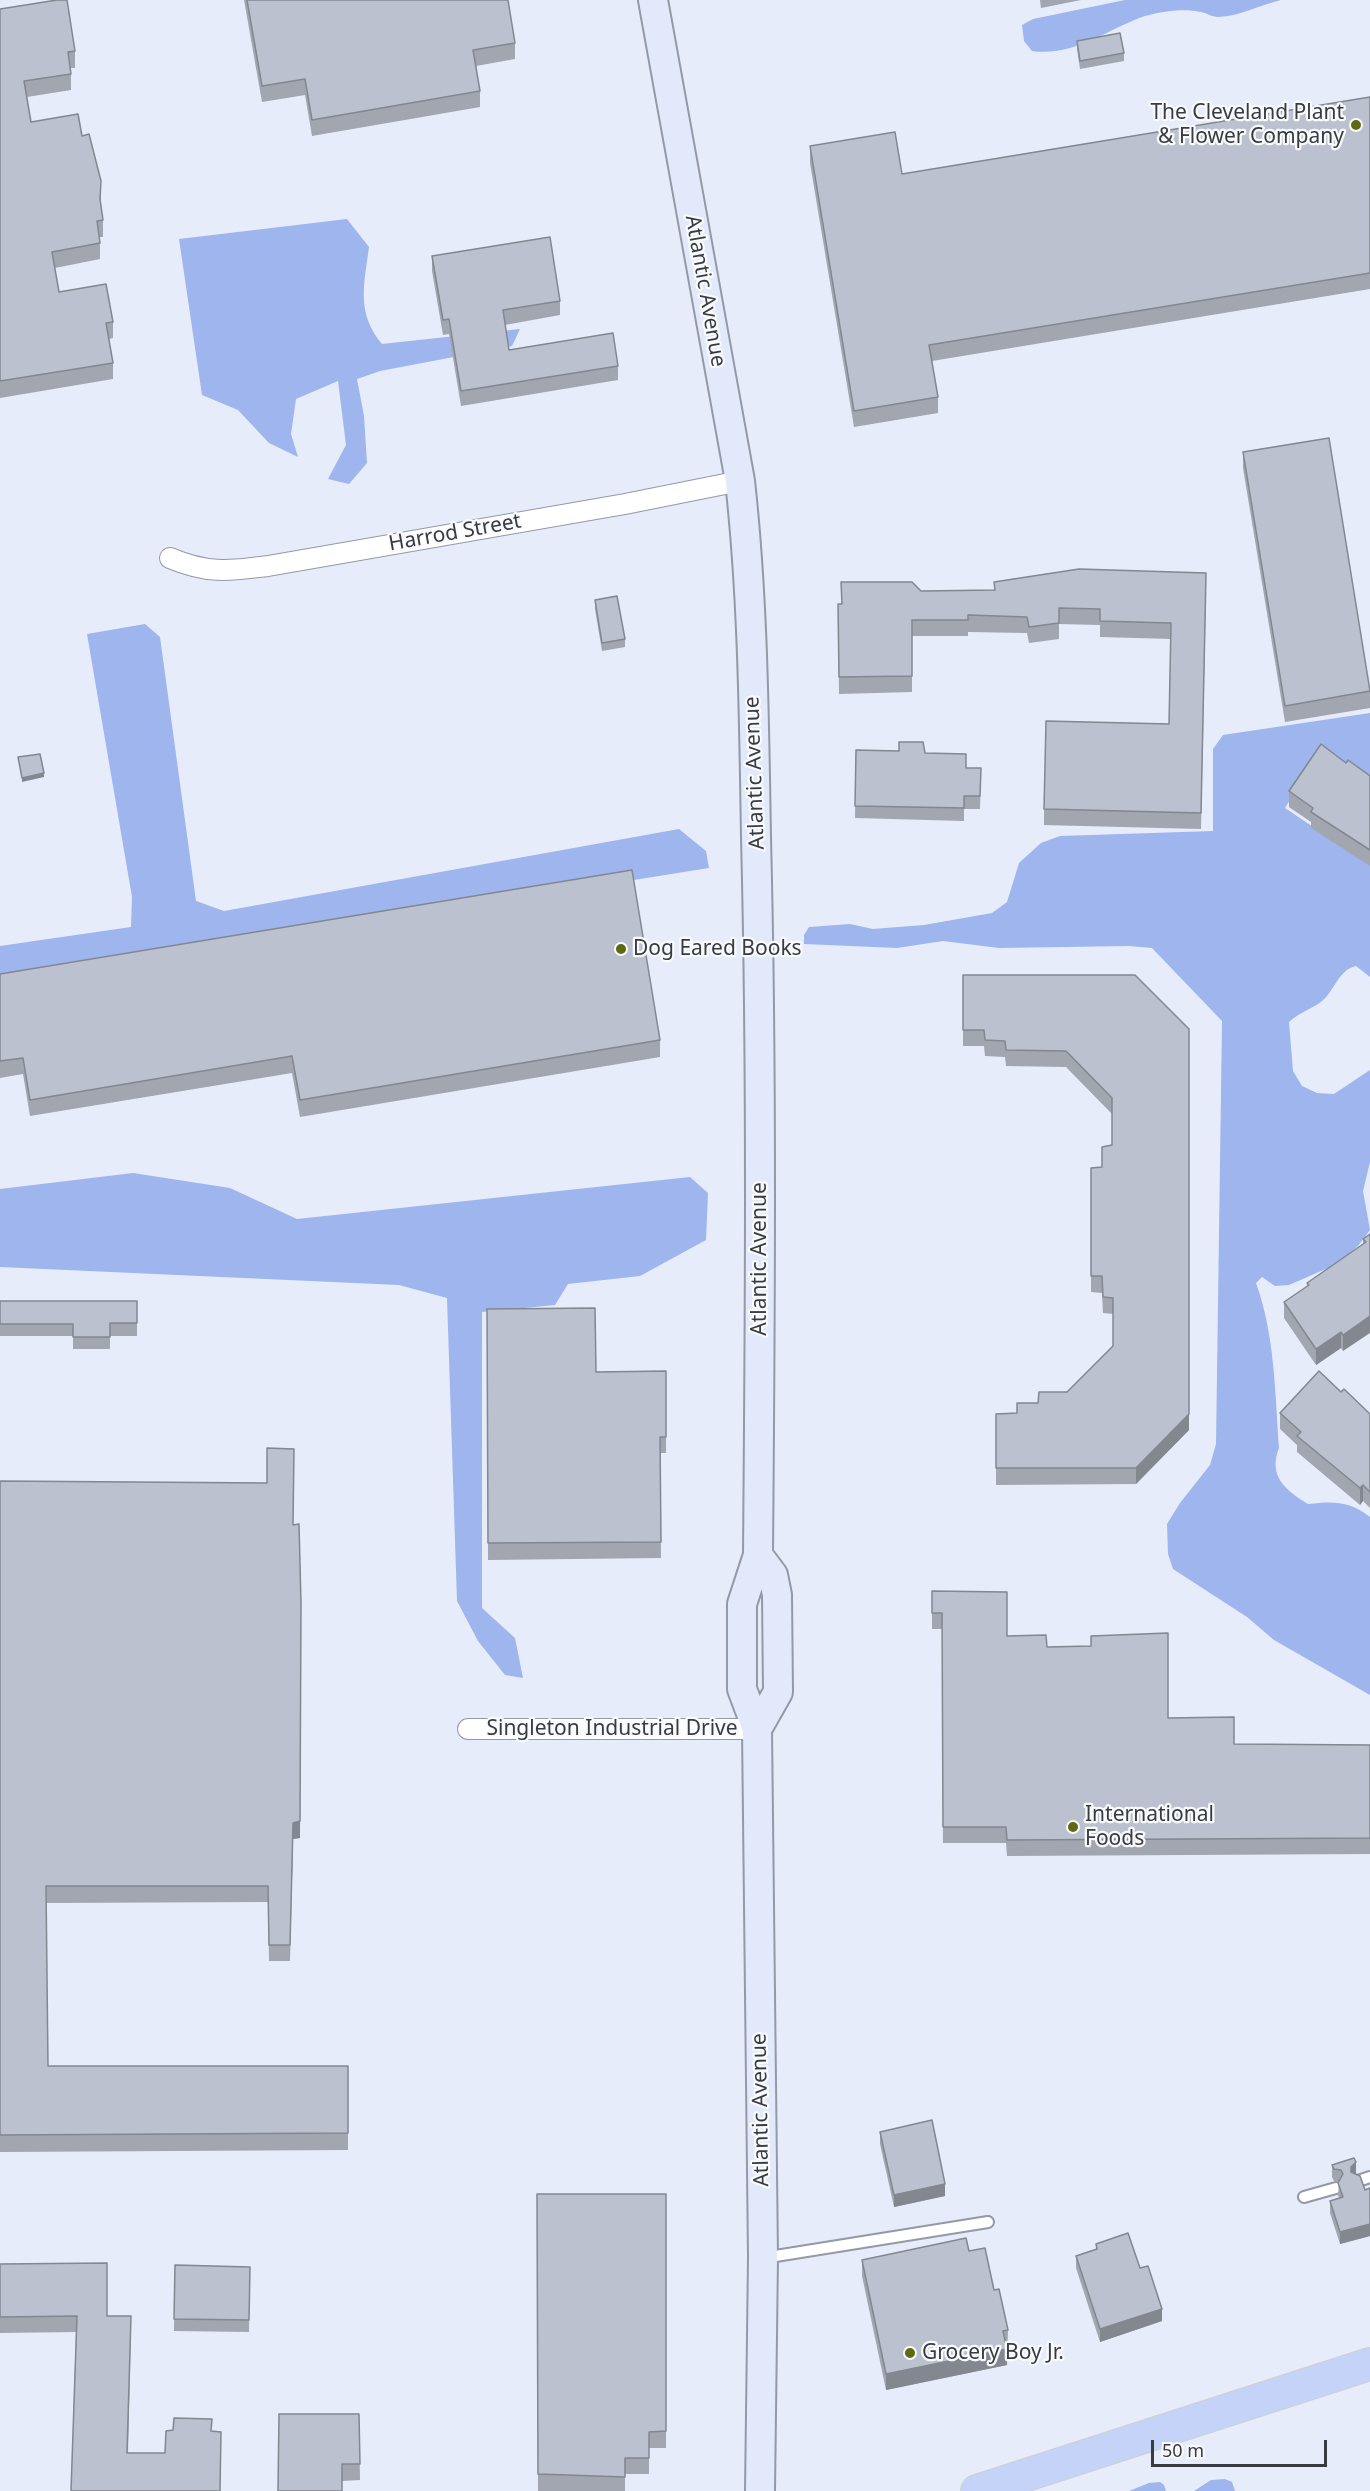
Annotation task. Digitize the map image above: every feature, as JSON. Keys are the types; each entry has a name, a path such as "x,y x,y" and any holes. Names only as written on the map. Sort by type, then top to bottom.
{"main road":[{"name":"Atlantic Avenue","path":"653,0 740,481 753,706 758,895 760,1204 758,1555 773,1575 777,1595 778,1692 757,1729 763,2258 760,2491"},
{"path":"977,2491 1370,2364"}],"street":[{"name":"Harrod Street","path":"170,558 201,570 227,571 268,566 625,504 740,481"},
{"name":"Singleton Industrial Drive","path":"468,1729 757,1729"}],"lane":[{"path":"1358,2181 1370,2177"},
{"path":"1304,2197 1336,2188"},
{"path":"763,2258 988,2222"}],"shaded area":[{"path":"1125,0 1281,0 1226,16 1216,17 1187,10 1152,14 1131,21 1090,41 1062,50 1032,51 1024,41 1022,25 1033,19"},
{"path":"347,219 369,247 364,286 365,310 368,321 382,344 520,329 512,346 380,371 357,379 364,416 367,463 349,484 328,479 346,445 338,381 296,399 291,434 298,457 269,443 238,410 202,395 179,239"},
{"path":"145,624 160,637 196,901 224,911 679,829 706,851 709,868 0,981 0,946 131,927 132,897 87,634"},
{"path":"1370,713 1370,776 1318,755 1285,808 1370,865 1370,977 1356,966 1350,968 1321,1002 1289,1022 1293,1071 1302,1086 1317,1093 1334,1094 1370,1070 1370,1162 1363,1191 1370,1230 1358,1246 1337,1264 1289,1285 1275,1286 1262,1277 1256,1283 1271,1344 1279,1448 1276,1458 1277,1474 1286,1488 1308,1504 1341,1503 1370,1517 1370,1695 1274,1640 1247,1617 1173,1569 1168,1554 1167,1524 1180,1503 1210,1465 1216,1444 1222,1021 1152,948 1129,946 999,948 943,941 897,948 804,944 804,935 809,927 850,924 873,929 924,925 992,913 1007,902 1019,863 1041,843 1060,836 1213,831 1213,749 1223,735"},
{"path":"133,1173 230,1188 297,1219 690,1177 708,1193 706,1240 640,1276 568,1284 555,1305 482,1312 482,1608 515,1638 523,1678 505,1675 478,1641 457,1601 447,1298 399,1285 0,1267 0,1189"},
{"path":"1225,2479 1232,2482 1235,2491 1194,2491 1211,2480"},
{"path":"1160,2482 1166,2491 1129,2491 1149,2483"}],"building":[{"path":"67,0 75,51 68,52 71,74 24,81 31,122 78,114 82,136 89,134 101,181 100,199 103,220 97,221 100,243 52,252 59,292 106,284 113,322 106,323 113,363 0,381 0,9"},
{"path":"247,0 508,0 515,43 473,50 480,91 312,120 305,79 262,86"},
{"path":"1120,33 1124,53 1080,61 1077,41"},
{"path":"1370,97 1370,273 929,345 938,397 854,411 810,146 895,132 902,174"},
{"path":"550,237 560,301 503,310 509,350 613,333 618,366 461,391 449,319 443,320 432,256"},
{"path":"1329,438 1370,691 1285,706 1243,452"},
{"path":"1079,569 1206,573 1201,813 1044,809 1046,721 1169,724 1171,623 1100,621 1100,609 1059,608 1059,623 1029,627 1027,617 968,615 968,620 912,620 912,676 839,677 838,604 842,604 841,582 912,582 921,591 995,590 994,582"},
{"path":"617,596 625,639 602,643 595,600"},
{"path":"899,742 923,742 925,753 966,754 966,768 981,768 980,796 964,796 964,808 855,806 856,750 899,751"},
{"path":"1321,744 1346,763 1348,760 1370,776 1370,850 1311,812 1313,808 1289,791"},
{"path":"40,754 44,773 22,778 18,757"},
{"path":"632,870 660,1040 300,1100 292,1056 30,1100 23,1058 0,1061 0,974"},
{"path":"963,975 1135,975 1189,1029 1189,1414 1136,1468 996,1468 996,1414 1017,1413 1017,1403 1038,1403 1039,1392 1067,1392 1113,1346 1113,1298 1103,1297 1102,1276 1091,1276 1091,1168 1102,1167 1102,1147 1112,1145 1112,1098 1066,1051 1006,1050 1005,1041 985,1040 984,1030 963,1030"},
{"path":"1370,1234 1370,1316 1343,1335 1341,1332 1316,1349 1284,1302 1366,1242 1363,1239"},
{"path":"0,1301 137,1301 137,1323 110,1323 110,1337 73,1337 73,1324 0,1324"},
{"path":"595,1308 596,1372 666,1371 666,1437 660,1437 661,1542 488,1543 487,1309"},
{"path":"1319,1371 1341,1392 1344,1389 1370,1414 1370,1492 1363,1485 1360,1488 1297,1436 1301,1432 1280,1413"},
{"path":"267,1448 294,1449 293,1525 299,1524 300,1821 293,1823 290,1945 269,1945 268,1886 46,1886 48,2066 348,2066 348,2133 0,2135 0,1481 267,1483"},
{"path":"932,1591 1007,1592 1007,1636 1046,1635 1047,1647 1091,1646 1091,1636 1168,1633 1168,1718 1234,1717 1234,1744 1370,1745 1370,1838 1007,1840 1006,1827 943,1827 942,1613 932,1613"},
{"path":"932,2120 945,2184 894,2195 880,2132"},
{"path":"1354,2158 1356,2162 1351,2167 1351,2172 1360,2176 1365,2190 1370,2188 1370,2224 1340,2232 1330,2201 1343,2197 1338,2183 1343,2174 1341,2170 1334,2169 1332,2165"},
{"path":"537,2194 666,2194 666,2431 649,2432 649,2458 625,2458 625,2477 538,2474"},
{"path":"1128,2233 1140,2268 1148,2266 1162,2309 1100,2329 1076,2256 1097,2249 1096,2244"},
{"path":"966,2238 969,2251 985,2248 994,2290 999,2289 1008,2330 1003,2331 1007,2349 886,2374 862,2260"},
{"path":"107,2263 107,2316 131,2316 127,2453 165,2453 166,2431 173,2430 174,2418 212,2419 211,2431 221,2432 220,2491 71,2491 77,2316 0,2317 0,2264"},
{"path":"175,2265 250,2267 249,2320 174,2319"},
{"path":"279,2414 359,2414 360,2464 342,2464 342,2491 278,2491"}],"place":[{"name":"The Cleveland Plant & Flower Company","path":"1356,125"},
{"name":"Dog Eared Books","path":"621,949"},
{"name":"International Foods","path":"1073,1827"},
{"name":"Grocery Boy Jr.","path":"910,2353"}]}
